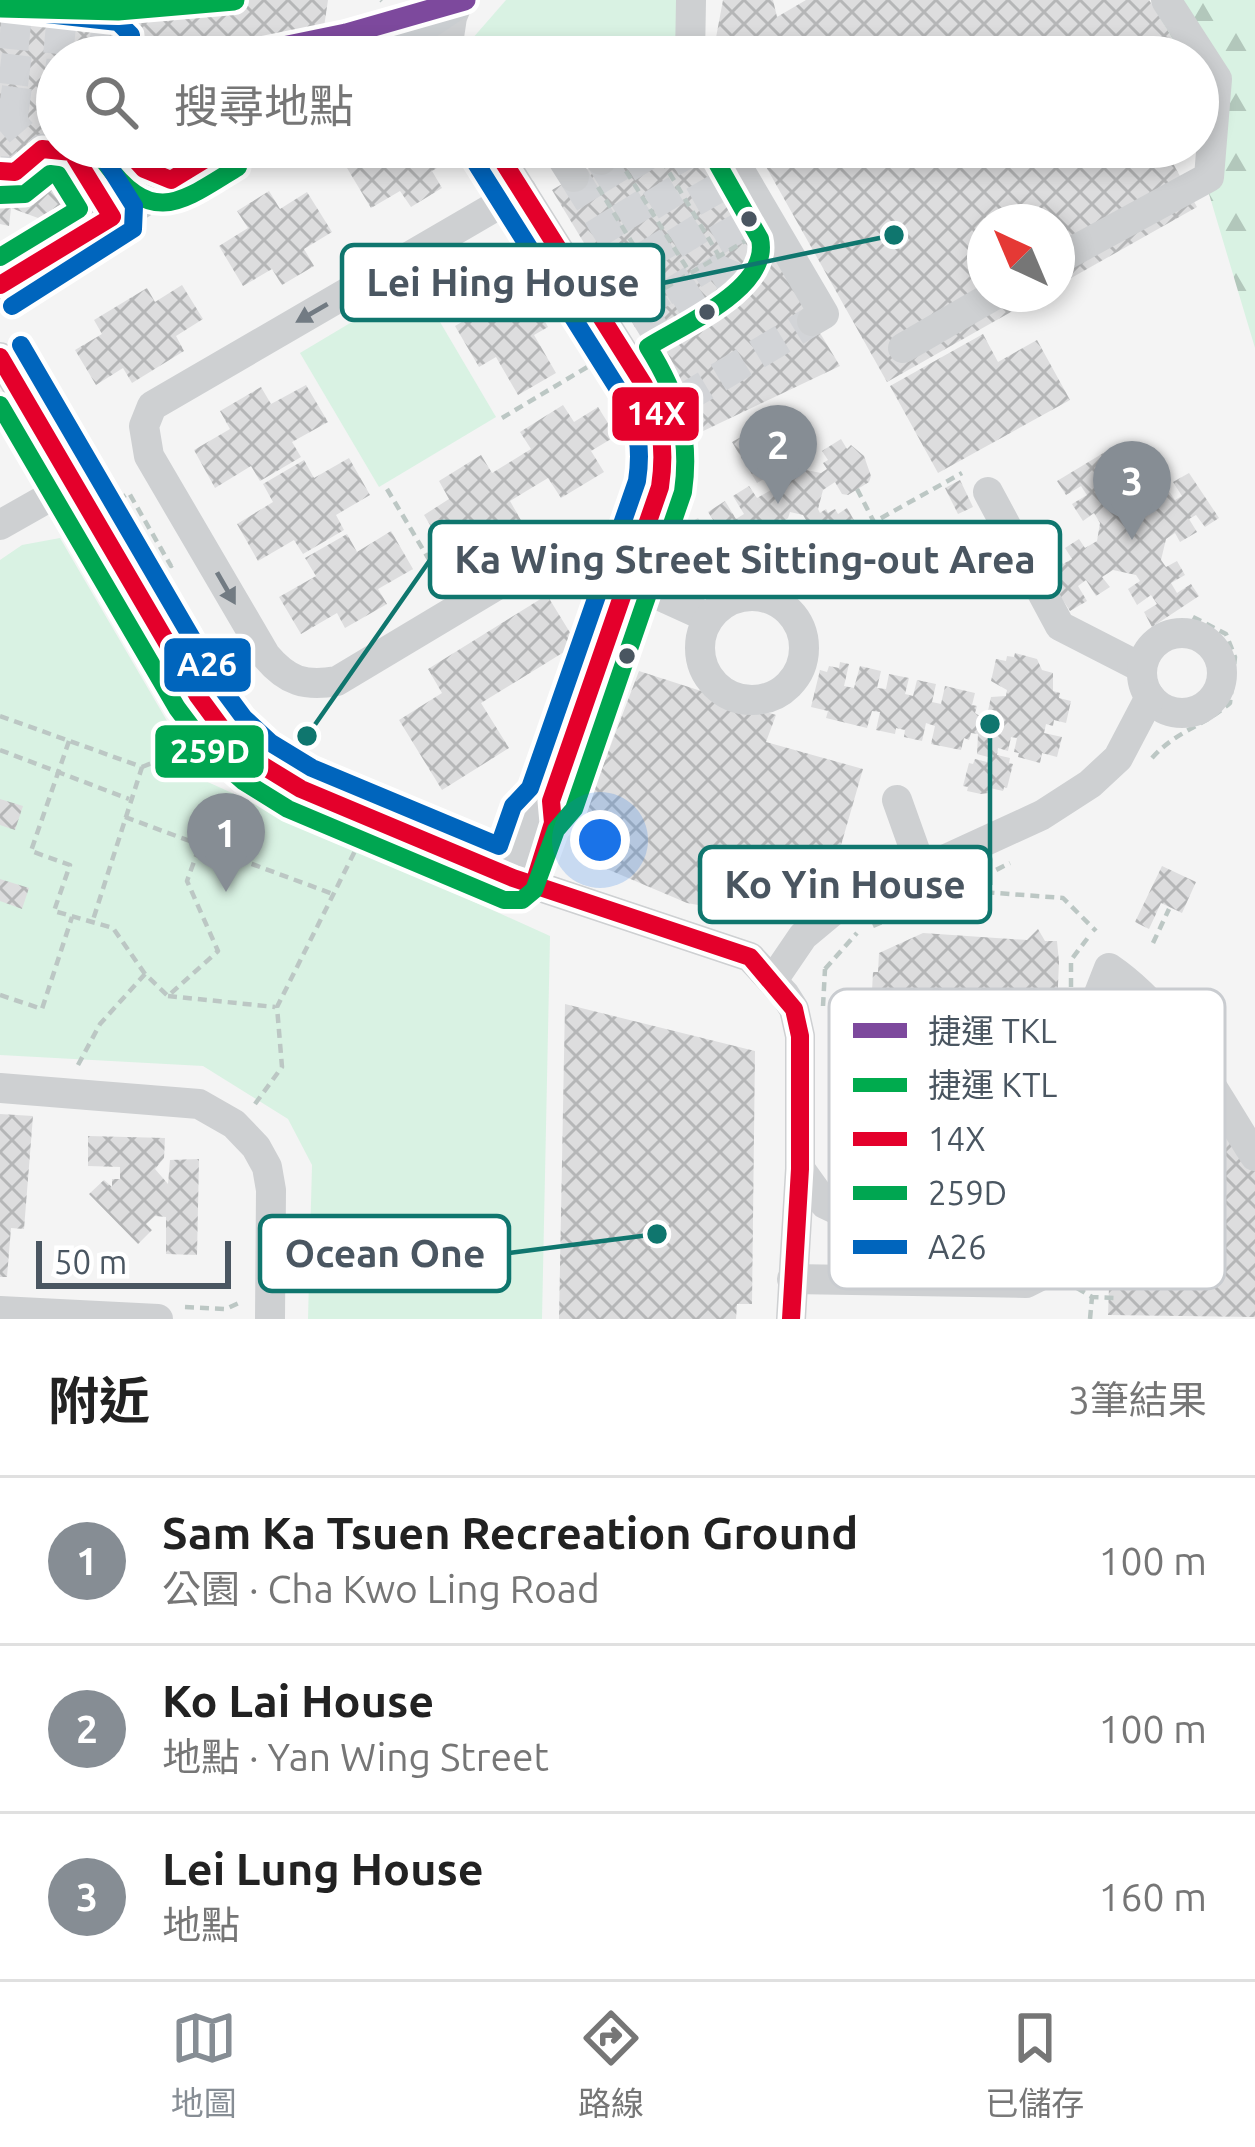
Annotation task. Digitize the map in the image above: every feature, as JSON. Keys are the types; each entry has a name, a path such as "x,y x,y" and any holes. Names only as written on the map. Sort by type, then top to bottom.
{"main road":[{"path":"393,36 424,0"},
{"path":"404,36 457,0"},
{"path":"0,285 103,201 176,168"}],"street":[{"path":"448,36 457,0"},
{"path":"690,36 691,0"},
{"path":"1166,0 1189,36"},
{"path":"507,168 669,407 660,487 551,801 536,817 524,881"},
{"path":"738,168 824,314 812,320"},
{"path":"1075,250 1209,177 1210,168"},
{"path":"522,191 152,406 143,426 149,456 266,656 299,683 338,680 539,560 569,560 710,618"},
{"path":"903,348 967,311"},
{"path":"0,357 198,696 226,734 256,762 301,789 524,881 750,958 773,980 794,1009 800,1036 800,1169 791,1319"},
{"path":"0,525 74,483"},
{"path":"773,980 803,936 833,911 1042,814 1090,784 1118,758 1146,682 1060,626 988,492"},
{"path":"897,800 922,870"},
{"path":"1100,989 1109,968 1134,989"},
{"path":"0,1088 199,1104 234,1124 267,1167 271,1319"},
{"path":"1225,1110 1255,1156"},
{"path":"800,1169 829,1206"},
{"path":"792,1279 829,1280"},
{"path":"0,1311 158,1319"}],"path":[{"path":"598,168 661,290"},
{"path":"599,168 689,273"},
{"path":"666,168 718,256"},
{"path":"502,418 620,336 661,290 745,241"},
{"path":"857,489 874,522 962,472"},
{"path":"388,489 452,598"},
{"path":"118,500 129,494 170,566 181,560"},
{"path":"0,716 142,767 189,748"},
{"path":"69,741 31,851 70,865 54,911 113,928 145,974 168,996 277,1007"},
{"path":"0,750 132,800"},
{"path":"92,923 142,767"},
{"path":"125,818 333,894"},
{"path":"247,1112 282,1067 277,1007 358,844"},
{"path":"168,996 218,951 187,881 200,845"},
{"path":"825,970 852,935 956,890 1063,898 1093,933 1071,960 1073,989"},
{"path":"1153,943 1169,910"},
{"path":"0,995 42,1009 72,917"},
{"path":"75,1072 100,1024 145,974"},
{"path":"1078,1289 1092,1298 1116,1298"},
{"path":"1090,1319 1092,1298"},
{"path":"224,1319 226,1309"}],"green space":[{"path":"506,0 701,0 702,36 475,36"},
{"path":"1152,0 1255,0 1255,348 1201,168 1219,168 1219,36 1163,36"},
{"path":"417,283 496,417 379,487 300,353"},
{"path":"60,538 201,779 550,936 542,1319 308,1319 312,1165 288,1119 203,1066 0,1055 0,560 22,545"}],"building":[{"path":"0,0 328,0 323,36 36,36 36,168 125,168 38,218 11,208 9,226 0,224"},
{"path":"723,0 773,0 777,17 806,0 1149,0 1171,36 716,36"},
{"path":"347,168 437,168 432,171 442,188 411,207 400,191 371,208"},
{"path":"589,168 720,168 840,366 699,433 552,190"},
{"path":"767,168 1176,168 1197,207 1075,276 1075,204 967,204 967,312 1011,312 887,382"},
{"path":"269,191 280,209 307,192 332,232 304,249 314,266 282,285 272,269 243,286 219,246 248,228 237,211"},
{"path":"487,257 510,295 525,285 548,327 534,335 556,373 518,395 496,357 479,367 455,326 472,316 450,278"},
{"path":"182,285 203,319 176,336 184,351 132,383 123,368 96,385 75,350 102,334 94,320 147,288 155,302"},
{"path":"983,334 998,362 1037,340 1070,400 938,473 890,386"},
{"path":"306,385 328,422 292,442 301,457 260,481 251,466 215,488 194,450 230,429 220,411 261,387 271,404"},
{"path":"563,405 574,422 598,407 616,436 591,451 604,472 561,498 548,478 510,501 522,522 480,548 467,528 441,543 424,515 449,499 439,481 481,455 492,473 531,449 520,432"},
{"path":"786,412 792,422 778,437 782,444 799,434 811,460 801,469 821,473 827,469 822,451 841,439 847,449 851,445 864,456 869,482 848,495 835,482 823,490 818,509 828,513 835,509 838,514 847,508 858,527 849,532 850,548 868,543 880,561 871,567 870,580 848,599 836,589 830,593 818,575 828,569 825,564 831,560 827,553 820,557 817,552 808,558 797,539 809,525 803,515 790,512 775,527 782,539 765,550 755,532 747,537 758,555 724,575 713,557 706,562 716,580 700,590 692,578 685,582 677,570 684,566 671,545 690,529 688,524 698,518 705,529 710,526 714,532 719,529 708,512 725,501 736,519 744,514 733,496 749,486 757,498 771,490 773,473 757,483 747,466 763,456 758,448 742,459 732,442"},
{"path":"1105,452 1113,465 1098,475 1105,484 1120,475 1130,490 1119,498 1124,508 1143,512 1157,504 1152,496 1166,487 1175,500 1182,496 1173,482 1189,473 1219,518 1205,527 1196,515 1189,519 1197,532 1180,542 1175,533 1166,539 1161,560 1166,567 1177,561 1185,575 1171,583 1177,593 1191,584 1199,596 1152,627 1144,612 1157,604 1151,595 1137,605 1128,589 1140,581 1136,575 1113,570 1102,577 1110,587 1096,596 1086,580 1078,586 1087,601 1070,611 1039,564 1056,554 1063,564 1072,559 1065,548 1079,539 1085,548 1097,541 1100,523 1094,513 1083,521 1072,504 1087,495 1081,486 1066,495 1057,481"},
{"path":"349,458 370,495 336,515 344,530 303,554 294,540 258,561 237,524 273,502 263,484 304,460 314,478"},
{"path":"960,480 973,507 958,514 945,488"},
{"path":"391,531 413,569 378,589 387,604 345,628 337,613 301,634 279,597 316,576 305,558 347,534 357,552"},
{"path":"547,595 577,644 481,703 509,748 442,790 399,720 442,693 428,669"},
{"path":"1015,653 1037,659 1042,670 1053,673 1053,691 1071,701 1066,723 1046,724 1044,733 1062,737 1057,757 1042,753 1040,763 1018,757 1014,752 1017,738 1011,737 1008,751 998,748 997,755 1010,758 1013,764 1003,791 990,788 981,794 963,786 969,763 975,759 987,762 988,757 977,754 978,734 964,738 961,750 931,744 935,726 926,723 922,741 904,737 905,730 896,728 895,734 876,730 880,712 872,711 867,728 826,718 828,711 811,707 820,670 839,668 840,662 849,664 844,686 854,688 860,666 881,671 877,688 886,689 889,674 909,678 905,694 913,696 917,680 936,684 932,702 941,704 945,686 975,693 975,713 986,720 991,697 1006,696 1007,690 991,681 996,659 1006,661"},
{"path":"639,671 776,715 766,742 863,769 833,873 751,905 715,908 687,903 581,858 575,839"},
{"path":"0,799 23,806 15,830 0,825"},
{"path":"1162,866 1196,882 1182,913 1161,903 1149,929 1135,922"},
{"path":"0,879 29,888 22,909 0,901"},
{"path":"1038,929 1045,941 1057,941 1058,989 872,989 879,953 923,933 1027,940"},
{"path":"565,1004 755,1051 752,1304 737,1304 736,1319 559,1319"},
{"path":"0,1114 33,1116 24,1229 11,1228 7,1277 0,1277"},
{"path":"1225,1122 1255,1169 1255,1317 1108,1315 1109,1289 1225,1289"},
{"path":"88,1136 165,1138 164,1158 155,1169 168,1184 170,1160 199,1159 197,1255 166,1254 166,1217 155,1216 146,1224 152,1230 138,1244 89,1194 104,1180 112,1187 112,1179 120,1179 120,1167 88,1166"}],"tunnel":[{"path":"21,0 112,8"},
{"path":"0,33 36,37"},
{"path":"0,68 36,72"},
{"path":"0,100 36,105"},
{"path":"0,131 32,104"},
{"path":"0,171 15,172 36,154"},
{"path":"82,168 94,185"},
{"path":"606,168 685,296"},
{"path":"645,168 714,279"},
{"path":"635,327 730,267 738,249 692,168"},
{"path":"574,177 658,312"},
{"path":"680,401 812,321"}],"metro line":[{"name":"KTL","path":"0,7 118,10 234,0"},
{"name":"TKL","path":"336,36 465,0"}],"transit line":[{"name":"A26","path":"2,9 118,22 131,36"},
{"name":"14X","path":"0,171 15,172 36,154"},
{"name":"14X","path":"0,285 112,217 82,168"},
{"name":"259D","path":"110,168 121,182 153,202 183,198 236,168"},
{"name":"A26","path":"12,306 133,229 134,206 110,168"},
{"name":"14X","path":"143,168 171,180 191,168"},
{"name":"A26","path":"21,345 218,683 244,718 271,743 312,768 499,846 513,806 530,788 637,481 639,448 623,397 479,168"},
{"name":"14X","path":"507,168 644,385 662,447 660,487 551,801 553,823 534,884"},
{"name":"259D","path":"0,405 177,708 210,752 243,781 288,809 504,900 522,900 534,890 556,830 574,809 683,492 680,416 648,347 739,289 760,257 760,239 720,168"},
{"name":"259D","path":"0,195 25,194 50,174 58,175 79,209 0,257"},
{"name":"14X","path":"0,357 198,696 226,734 257,762 301,789 513,878 750,957 794,1009 800,1036 800,1169 791,1319"}],"place":[{"name":"Lei Hing House","path":"894,235"},
{"name":"Ko Lai House","path":"778,504"},
{"name":"Lei Lung House","path":"1132,540"},
{"name":"Ko Yin House","path":"990,724"},
{"name":"Ka Wing Street Sitting-out Area","path":"307,736"},
{"name":"Sam Ka Tsuen Recreation Ground","path":"226,892"},
{"name":"Ocean One","path":"657,1234"}]}
